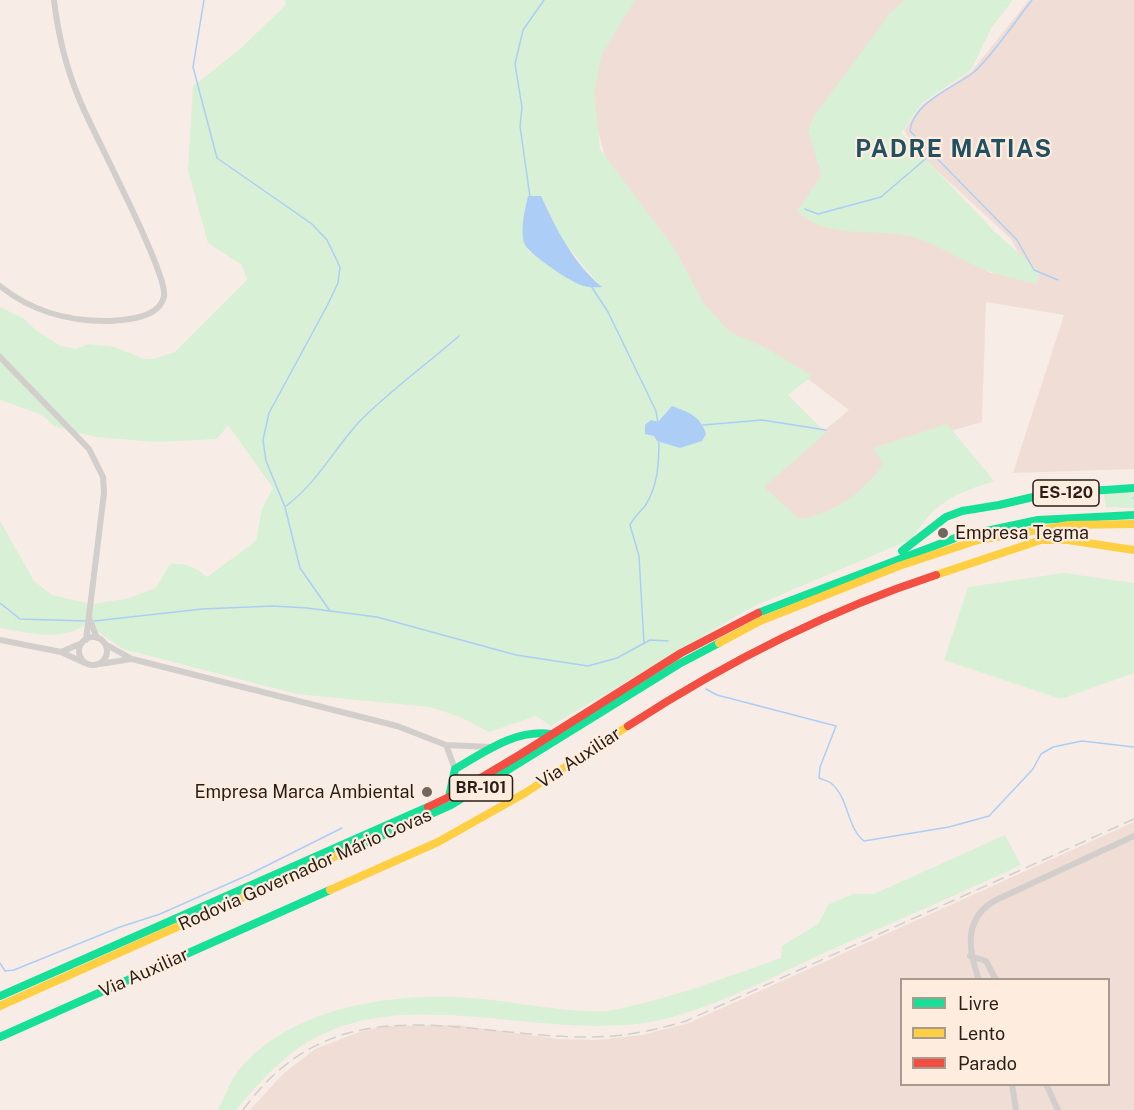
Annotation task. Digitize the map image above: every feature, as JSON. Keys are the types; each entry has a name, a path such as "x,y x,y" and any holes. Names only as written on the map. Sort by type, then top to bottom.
{"main road":[{"name":"ES-120","path":"999,505 1046,494 1134,488"},
{"path":"999,505 993,517 1001,528"},
{"path":"874,567 911,545 946,517 962,511 999,505"},
{"name":"Rodovia Governador Mário Covas","path":"0,996 449,796 706,638 929,546 1001,528 1054,518 1134,515"},
{"name":"Rodovia Governador Mário Covas","path":"0,1006 451,805 679,664 760,621 917,560 978,540 1069,525 1134,524"},
{"name":"Via Auxiliar","path":"0,1036 269,919 459,831 534,787 688,687 776,639 829,616 902,586 1041,540 1068,540 1134,550"},
{"path":"449,796 455,769 525,734 539,731 551,734"}],"street":[{"path":"0,286 37,309 78,320 137,318 156,308 164,295 163,282 150,252 79,100 66,62 54,0"},
{"path":"0,357 89,449 103,477 104,493 89,618 80,654 85,663"},
{"path":"89,618 96,638 132,659 365,717 406,729 446,745 496,747"},
{"path":"60,652 96,638"},
{"path":"0,640 60,652 85,663 96,665 132,659"},
{"path":"96,665 107,655 105,644"},
{"path":"446,745 455,769"},
{"path":"978,978 970,956 971,930 976,918 987,906 1134,836"},
{"path":"970,956 986,961 995,978"},
{"path":"1012,1086 1016,1110"},
{"path":"1047,1086 1058,1110"}],"shaded area":[{"path":"629,0 913,0 865,54 944,236 990,273 1030,274 1011,239 917,152 904,130 922,105 972,71 1029,0 1134,0 1134,469 1013,473 1064,315 986,302 982,422 884,450 893,468 847,507 793,532 756,487 849,410 776,355 719,330 606,160 589,99 599,51"},
{"path":"1134,822 1134,1110 250,1110 283,1074 315,1049 362,1031 387,1026 457,1025 559,1039 597,1040 642,1035 689,1023"}],"green space":[{"path":"285,0 635,0 602,54 594,92 600,149 674,248 704,304 730,332 766,348 812,376 788,395 826,433 764,487 799,519 824,513 857,493 883,464 874,448 947,424 994,481 968,490 947,501 929,516 912,539 752,607 551,726 536,716 489,732 460,717 430,707 297,694 123,649 87,624 66,633 45,635 0,628 0,521 34,581 52,595 91,604 127,599 156,588 170,564 190,566 207,577 256,541 262,508 273,488 228,425 217,439 157,442 95,437 54,426 42,415 0,400 0,307 23,318 37,331 61,346 75,349 89,344 115,347 144,359 153,359 175,352 247,280 242,265 208,243 188,170 193,86 239,50 286,5","holes":["541,197 564,242 601,287 575,283 529,251 524,243"]},
{"path":"905,0 1013,0 992,27 971,70 922,103 901,133 994,231 1040,272 1036,284 985,270 919,239 898,234 832,229 819,225 797,211 822,175 808,131 814,116 891,12"},
{"path":"1134,488 1134,508 1106,507 1104,494"},
{"path":"1064,573 1134,583 1134,673 1061,699 944,660 968,587"},
{"path":"1005,835 1021,865 752,987 695,1010 629,1025 581,1026 432,1015 385,1017 339,1027 297,1049 265,1078 236,1110 218,1110 236,1074 260,1049 284,1032 311,1019 369,1003 429,997 476,998 588,1011 612,1010 661,999 781,958 782,946 818,924 829,904 853,894 874,894"}],"water":[{"path":"528,196 541,196 574,257 602,287 586,287 570,280 527,248 524,243 523,219"},
{"path":"672,406 688,413 701,423 706,434 702,441 680,448 657,441 654,436 645,434 645,425 651,420 658,422"}],"waterway":[{"path":"204,0 193,67 217,158 312,224 327,240 340,267 338,283 327,306 269,413 263,440 266,461 285,507 300,568 330,611"},
{"path":"530,197 520,126 522,107 515,64 523,30 544,0"},
{"path":"1032,0 980,67 926,104 918,112 910,131 1017,240 1034,270 1058,280"},
{"path":"805,209 818,214 881,197 930,155"},
{"path":"591,286 608,312 656,411 658,424"},
{"path":"286,506 306,488 370,411 459,336"},
{"path":"703,425 762,420 826,430"},
{"path":"644,644 639,556 630,525 645,506 653,490 658,466 659,440"},
{"path":"0,603 20,619 86,621"},
{"path":"94,621 202,609 273,606 307,608 377,617 516,655 588,666 617,658 650,640 668,641"},
{"path":"706,689 717,695 836,726 820,767 819,778 831,783 838,790 854,829 864,841 949,827 989,816 1033,769 1041,754 1053,747 1082,741 1134,747"},
{"path":"0,963 5,971 14,970 120,927 160,914 248,875 342,828"}],"railway":[{"path":"243,1110 278,1071 316,1045 356,1031 397,1026 441,1026 592,1037 633,1034 686,1021 1134,819"}],"traffic: fast":[{"path":"999,505 1046,494 1134,488"},
{"path":"902,551 946,517 962,511 999,505"},
{"path":"758,613 958,537 1038,520 1134,515"},
{"path":"338,855 451,805 679,664 719,643"},
{"path":"449,797 455,769 513,738 538,733 551,734"},
{"path":"0,996 428,807"},
{"path":"0,1037 330,890"}],"traffic: slow":[{"path":"719,643 760,621 899,566 978,540 1069,525 1134,524"},
{"path":"936,575 1041,540 1068,540 1134,550"},
{"path":"330,890 438,842 525,793 628,726"},
{"path":"0,1006 338,855"}],"traffic: jam":[{"path":"628,726 702,681 777,640 855,605 936,575"},
{"path":"428,807 521,754 681,653 758,613"}],"place":[{"name":"Empresa Tegma","path":"943,533"},
{"name":"Empresa Marca Ambiental","path":"427,792"}],"district":[{"name":"PADRE MATIAS","path":"954,150"}]}
